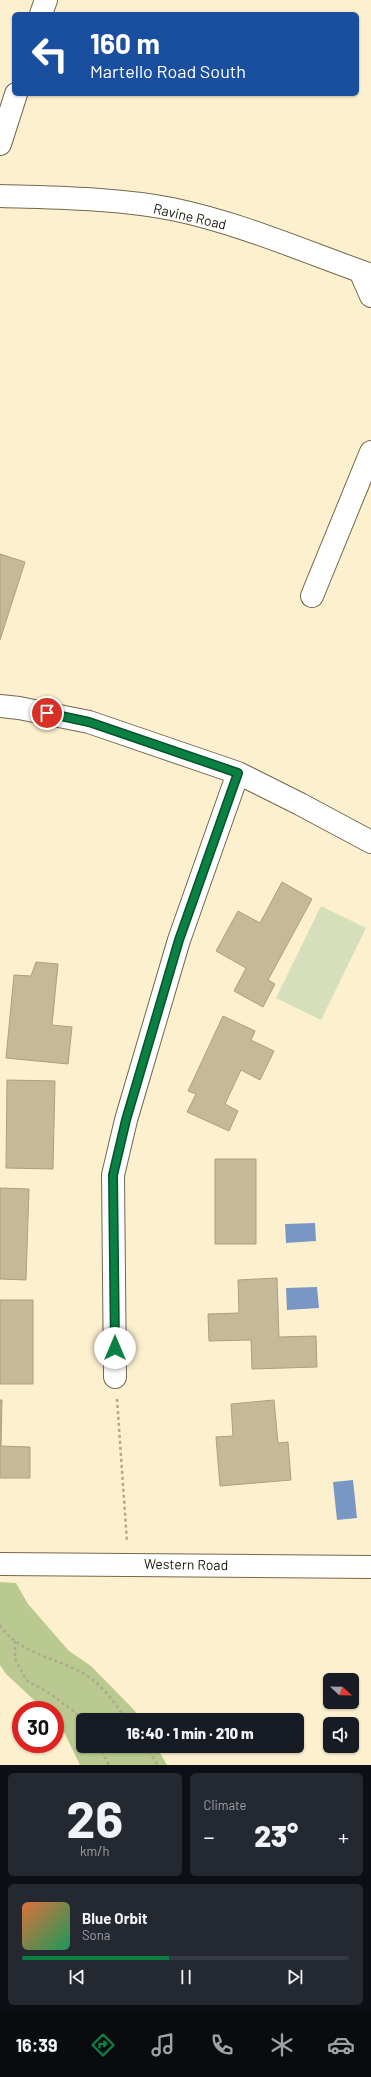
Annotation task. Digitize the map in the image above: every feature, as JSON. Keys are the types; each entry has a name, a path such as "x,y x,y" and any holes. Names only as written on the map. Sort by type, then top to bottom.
{"street":[{"path":"42,12 46,0"},
{"path":"0,144 15,96"},
{"name":"Ravine Road","path":"0,196 89,199 172,209 240,228 366,273"},
{"path":"366,273 371,296"},
{"path":"312,596 371,452"},
{"path":"0,706 19,708 89,722 238,773 371,842"},
{"path":"115,1377 113,1175 126,1120 179,940 238,773"},
{"name":"Western Road","path":"0,1564 371,1567"}],"path":[{"path":"115,1377 129,1564"},
{"path":"0,1625 14,1640 35,1652 82,1673 106,1690 122,1713"},
{"path":"14,1640 15,1659 26,1680 49,1693 76,1713"},
{"path":"103,1753 109,1765"},
{"path":"150,1753 158,1765"}],"green space":[{"path":"321,906 366,928 321,1020 276,998"},
{"path":"0,1582 16,1583 28,1604 69,1651 91,1666 136,1713 76,1713 76,1753 160,1753 167,1765 80,1765 64,1733 64,1701 35,1701 6,1674 0,1665"}],"water":[{"path":"315,1223 316,1241 286,1243 285,1224"},
{"path":"317,1287 319,1308 287,1310 286,1288"},
{"path":"353,1480 357,1518 337,1520 333,1482"}],"building":[{"path":"0,554 25,562 0,640"},
{"path":"282,882 312,899 268,980 275,984 263,1007 234,991 246,968 216,951 238,911 260,923"},
{"path":"36,962 58,964 52,1025 72,1027 68,1064 6,1058 14,975 31,976"},
{"path":"223,1016 255,1031 251,1040 274,1051 260,1080 241,1070 225,1104 238,1111 229,1131 187,1112 196,1094 188,1091"},
{"path":"7,1080 55,1081 53,1169 6,1168"},
{"path":"215,1159 256,1159 256,1244 215,1244"},
{"path":"0,1188 29,1189 26,1280 0,1279"},
{"path":"277,1278 279,1337 316,1336 317,1367 252,1369 251,1340 209,1341 208,1314 239,1313 238,1280"},
{"path":"0,1300 33,1300 33,1384 0,1384"},
{"path":"0,1400 2,1400 1,1446 30,1447 30,1478 0,1478"},
{"path":"274,1400 278,1443 288,1442 291,1480 220,1486 216,1437 233,1436 231,1404"}],"route":[{"path":"47,713 89,722 238,773 179,940 126,1120 113,1175 115,1348"}]}
